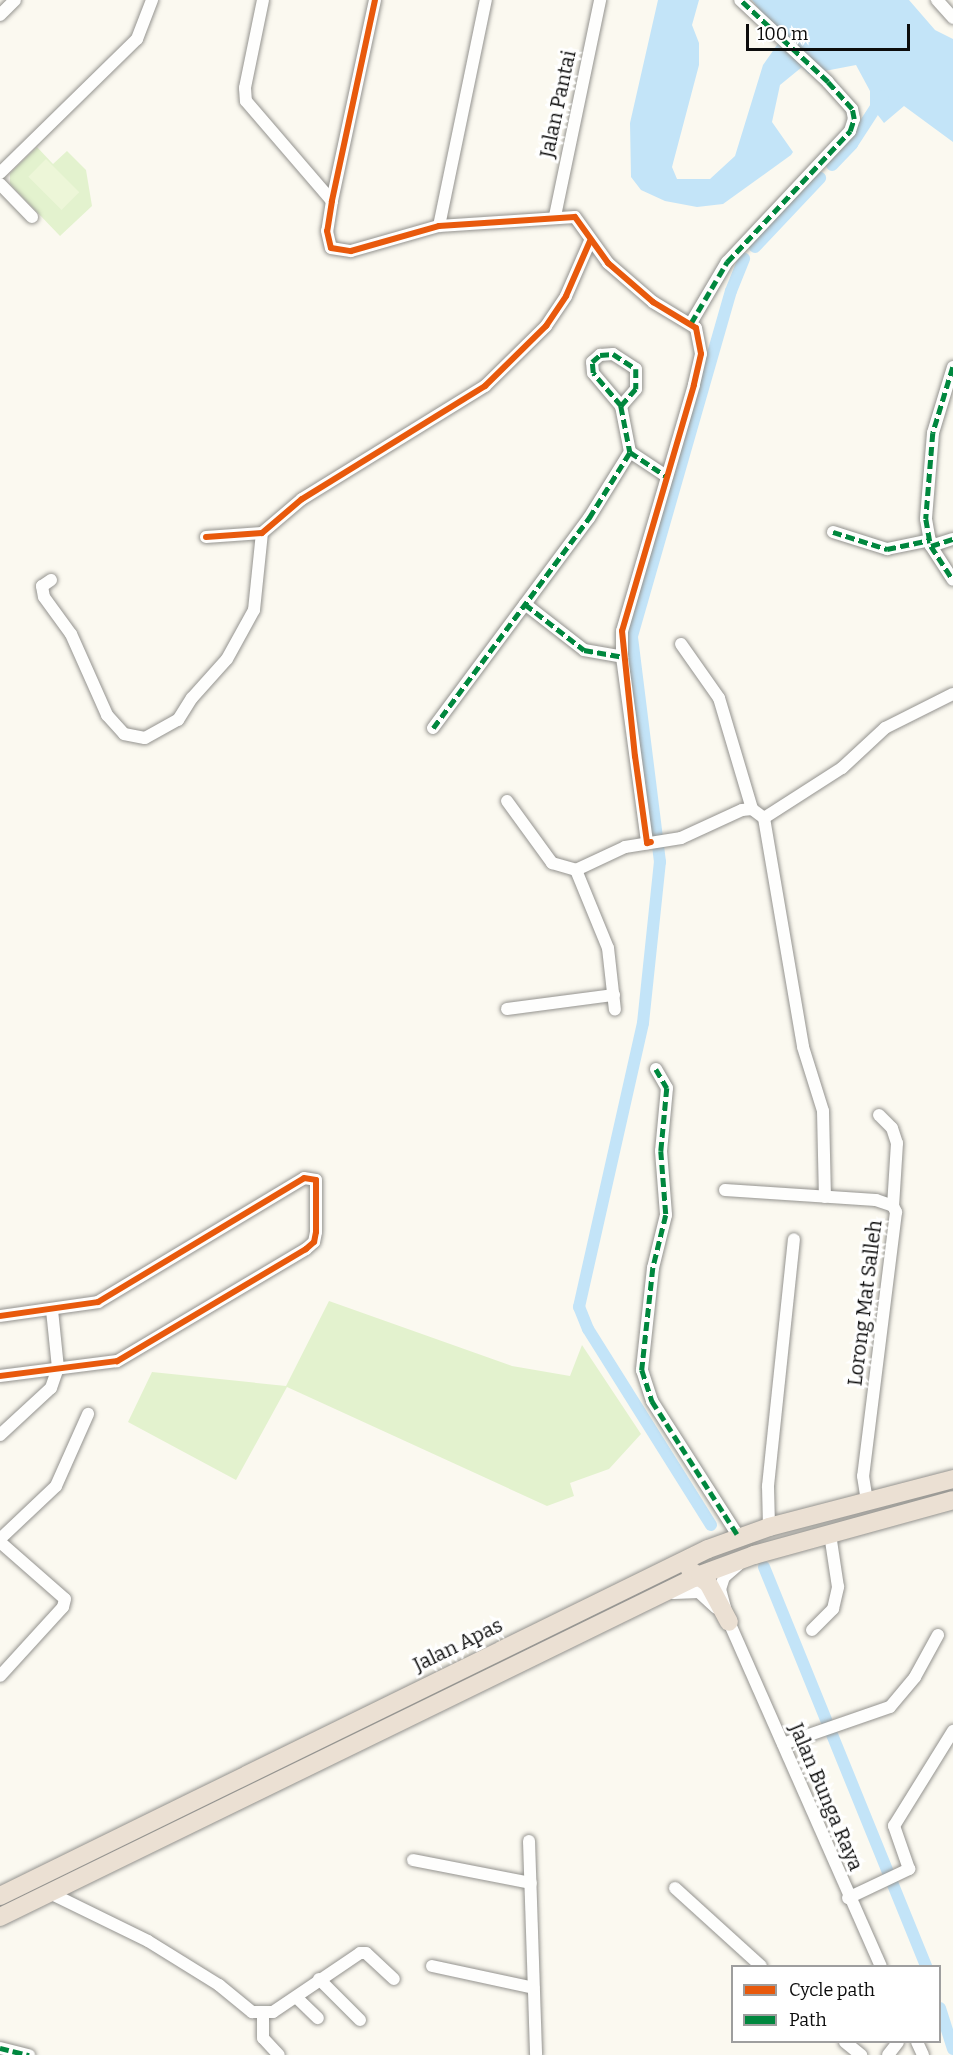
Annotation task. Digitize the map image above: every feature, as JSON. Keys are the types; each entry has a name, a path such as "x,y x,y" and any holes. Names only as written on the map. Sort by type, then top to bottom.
{"highway":[{"name":"Jalan Apas","path":"0,1896 663,1570 739,1537 769,1527 953,1479"},
{"path":"934,1484 934,1496 953,1493"},
{"path":"0,1917 700,1575 754,1555 953,1500"},
{"path":"663,1570 687,1569 700,1575 729,1622"}],"street":[{"path":"0,15 15,0"},
{"path":"0,172 137,39 152,0"},
{"path":"264,0 244,88 246,101 332,201"},
{"path":"375,0 332,201 327,242 340,252 439,226 555,216 575,217 582,222 590,241 608,263 653,302 691,323 701,354 622,631 622,657 649,842"},
{"path":"439,226 486,0"},
{"name":"Jalan Pantai","path":"555,216 600,0"},
{"path":"691,323 727,262 850,130 854,119 852,109 740,0"},
{"path":"937,0 953,18"},
{"path":"0,184 32,217"},
{"path":"206,537 262,532 302,499 485,386 519,357 546,327 566,296 590,241"},
{"path":"953,367 933,433 926,498 930,543 953,580"},
{"path":"433,728 589,518 630,452 621,406"},
{"path":"630,452 666,476"},
{"path":"51,580 42,586 44,597 71,634 107,715 124,734 145,738 178,720 192,698 227,659 254,610 262,532"},
{"path":"833,532 887,549 953,539"},
{"path":"525,604 584,650 622,657"},
{"path":"681,644 719,698 752,809 764,818 802,1047 823,1111 825,1197"},
{"path":"764,818 842,768 885,728 953,694"},
{"path":"507,801 552,862 576,870 603,855 649,842 681,838 730,814 752,809"},
{"path":"576,870 608,948 615,1010"},
{"path":"507,1009 614,995"},
{"path":"656,1069 666,1088 662,1151 666,1215 652,1276 642,1370 652,1401 739,1537"},
{"path":"879,1115 892,1128 897,1143 893,1206"},
{"path":"0,1316 98,1302 304,1178 316,1180 316,1232 314,1242 306,1249 117,1361 0,1376"},
{"name":"Lorong Mat Salleh","path":"725,1190 876,1200 893,1206 897,1219 863,1476 867,1502"},
{"path":"769,1527 768,1486 794,1239"},
{"path":"0,1436 51,1388 58,1368 51,1310"},
{"path":"0,1676 63,1607 65,1599 0,1540 56,1486 88,1414"},
{"path":"812,1630 833,1609 838,1587 830,1534"},
{"path":"729,1622 720,1589 724,1577 754,1555"},
{"path":"637,1604 684,1590 699,1592 729,1622"},
{"name":"Jalan Bunga Raya","path":"729,1622 848,1898 881,1965"},
{"path":"783,1744 841,1722 890,1707 915,1677 938,1635"},
{"path":"848,1898 902,1875 909,1869 894,1826 953,1731"},
{"path":"528,1841 536,2055"},
{"path":"413,1860 531,1883"},
{"path":"675,1888 760,1965"},
{"path":"50,1893 148,1941 219,1985 252,2012 263,2014 297,1998 319,1979 360,1953 366,1953 394,1979"},
{"path":"432,1966 534,1988"},
{"path":"319,1979 360,2020"},
{"path":"297,1998 318,2018"},
{"path":"263,2014 263,2038 279,2055"},
{"path":"847,2043 861,2055"},
{"path":"888,2055 897,2043"},
{"path":"0,2048 28,2055"}],"green space":[{"path":"37,147 53,164 67,151 86,170 92,206 60,236 10,184 10,173"},
{"path":"46,159 79,192 62,210 28,177"},
{"path":"329,1301 512,1366 570,1376 582,1345 641,1434 609,1469 570,1483 574,1496 547,1506 287,1387 236,1480 128,1422 152,1372 286,1386"}],"water":[{"path":"658,0 699,0 692,25 699,43 699,65 672,167 677,179 710,179 735,156 763,65 782,38 752,0 909,0 935,30 953,39 953,142 904,106 884,123 870,105 870,91 856,65 809,74 802,67 780,85 772,122 793,152 791,155 723,204 697,207 665,201 641,190 631,177 630,123"}],"waterway":[{"path":"832,165 852,144 883,96"},
{"path":"755,247 820,178"},
{"path":"711,1525 588,1329 579,1307 643,1023 660,862 632,636 731,291 744,258"},
{"path":"764,1567 926,1965"},
{"path":"941,2011 953,2049"}],"marked path":[{"path":"691,323 727,262 850,131 854,119 852,109 828,82 740,0"},
{"path":"621,406 593,373 592,362 600,355 613,354 636,369 636,389 621,406 630,452"},
{"path":"953,367 933,433 926,519 931,546 953,580"},
{"path":"433,728 589,518 630,452 666,476"},
{"path":"833,532 887,549 930,540"},
{"path":"931,546 953,539"},
{"path":"525,604 584,650 622,657"},
{"path":"656,1069 667,1088 661,1151 666,1215 653,1268 642,1370 652,1401 739,1537"},
{"path":"0,2048 29,2055"}],"cycle path":[{"path":"375,0 332,201 327,231 331,248 351,251 439,226 575,217 608,263 653,302 696,328 701,354 694,385 622,631 635,756 647,843 651,842"},
{"path":"206,537 262,533 302,499 485,386 546,326 566,296 590,241"},
{"path":"0,1316 98,1302 304,1178 316,1180 316,1232 314,1242 306,1249 117,1361 0,1376"}]}
